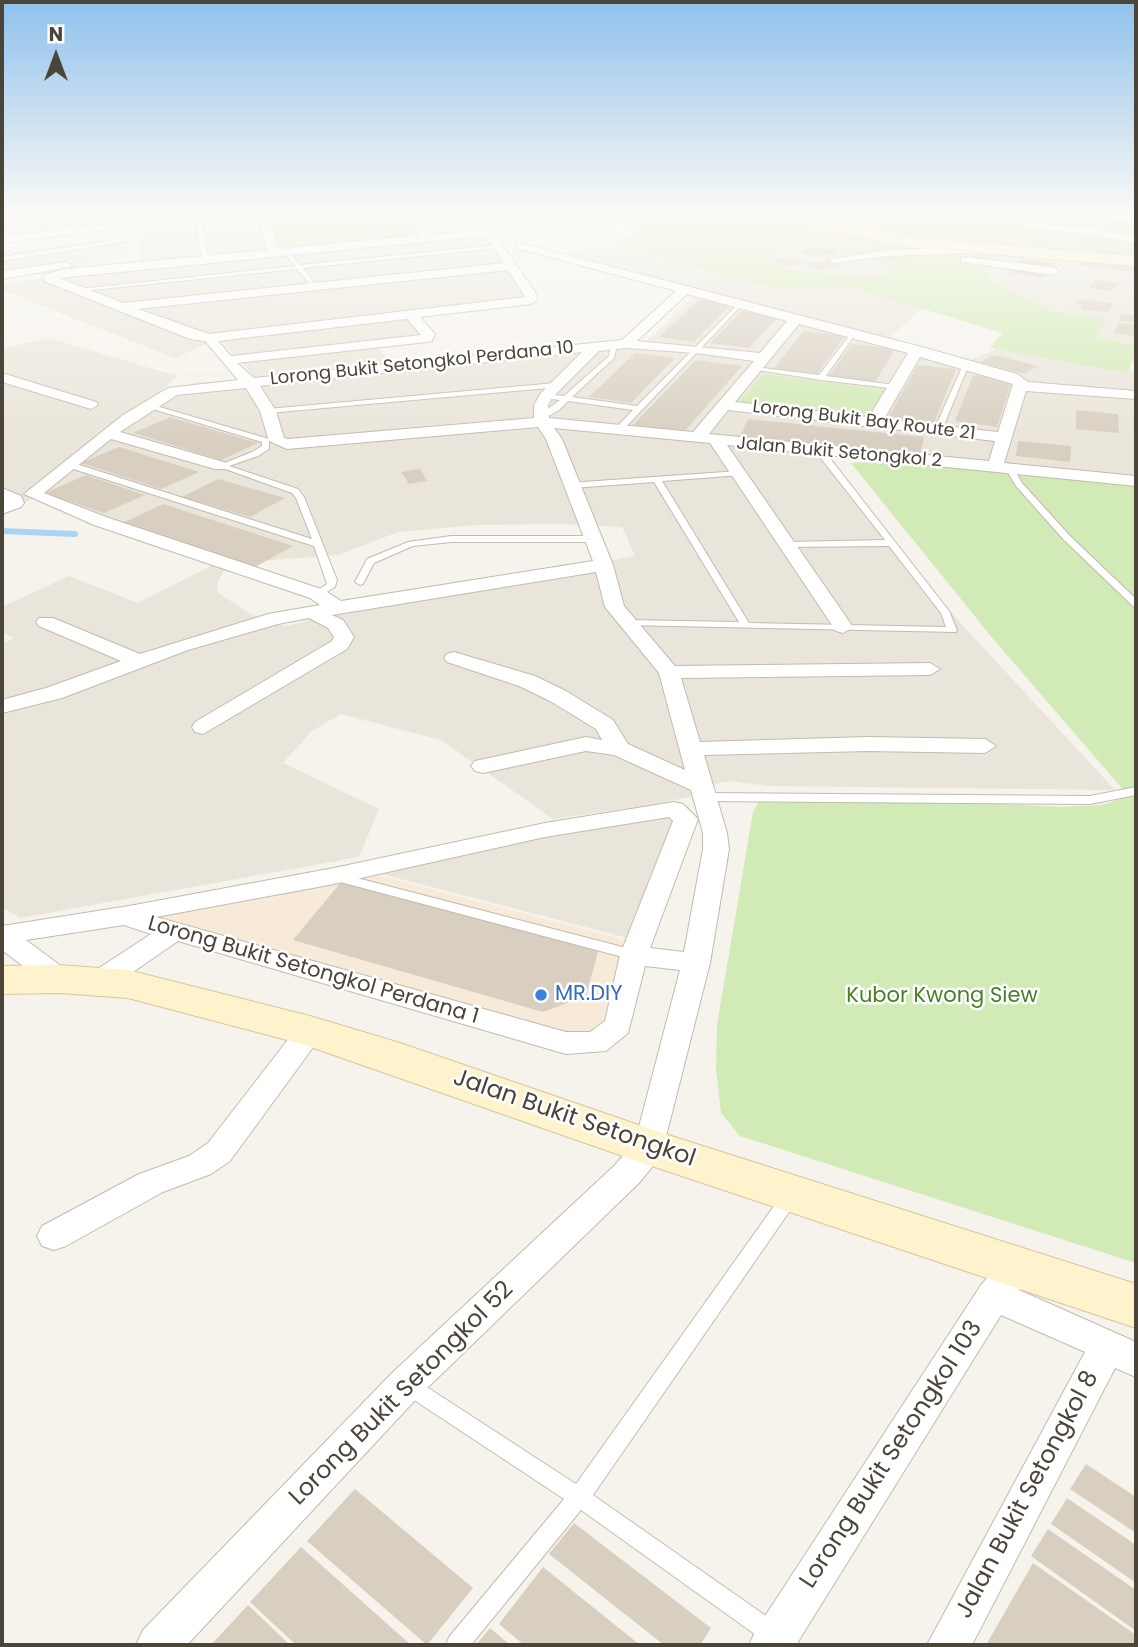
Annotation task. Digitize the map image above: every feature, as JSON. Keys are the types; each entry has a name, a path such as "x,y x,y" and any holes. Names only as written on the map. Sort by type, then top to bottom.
{"street":[{"path":"69,289 202,337 250,382 268,411"},
{"path":"119,307 285,300 310,289"},
{"path":"202,337 306,328 531,300 527,289"},
{"path":"620,345 685,289 916,349 1017,382 1136,395"},
{"path":"285,300 306,328"},
{"path":"228,360 427,338 428,334 412,316"},
{"path":"696,439 797,318"},
{"name":"Lorong Bukit Setongkol Perdana 10","path":"313,602 32,495 108,433 173,391 620,345 696,349 759,364"},
{"path":"594,347 551,391 541,405 542,419 554,439 604,565 615,607 669,672 715,833 716,849 696,963 650,1147"},
{"path":"874,422 916,349"},
{"path":"2,377 91,405"},
{"path":"1002,468 1003,437 1017,382"},
{"name":"Lorong Bukit Bay Route 21","path":"725,405 1003,437"},
{"name":"Jalan Bukit Setongkol 2","path":"268,411 277,440 287,443 542,419 617,431 1136,481"},
{"path":"931,461 938,430"},
{"path":"108,433 221,466"},
{"path":"716,441 844,627"},
{"path":"2,707 54,693 313,602 335,606 604,565"},
{"path":"203,727 340,645 344,637 337,624 313,602"},
{"path":"46,622 141,662"},
{"path":"454,658 527,681 558,696 605,725 619,749"},
{"path":"669,672 930,669"},
{"path":"483,766 575,744 619,749 702,791"},
{"path":"691,749 869,744 985,746"},
{"name":"Lorong Bukit Setongkol Perdana 1","path":"674,809 686,819 634,955 618,1026 596,1043 566,1043 173,932 135,920 135,914 334,876 545,830 674,809"},
{"path":"2,936 135,914"},
{"path":"2,936 80,980 173,932"},
{"path":"634,955 696,963"},
{"name":"Jalan Bukit Setongkol","path":"2,980 80,980 128,984 188,997 310,1031 504,1094 650,1147 793,1194 1005,1282 1136,1306"},
{"path":"54,1236 151,1184 200,1165 219,1152 310,1031"},
{"name":"Lorong Bukit Setongkol 52","path":"158,1645 406,1384 627,1174 650,1147"},
{"path":"1005,1282 1122,1352"},
{"name":"Lorong Bukit Setongkol 103","path":"778,1642 1005,1282"},
{"name":"Jalan Bukit Setongkol 8","path":"949,1645 1122,1352"}],"lane":[{"path":"72,290 83,289"},
{"path":"617,431 741,303"},
{"path":"821,378 853,332"},
{"path":"542,419 611,357 620,345"},
{"path":"759,364 821,378 895,387"},
{"path":"938,430 966,364"},
{"path":"268,411 551,391 566,399 639,409"},
{"path":"149,405 266,441 265,447 256,454 221,466"},
{"path":"627,623 952,630 946,613 819,450"},
{"path":"67,464 317,544"},
{"path":"221,466 295,491 332,580 332,585 313,602"},
{"path":"1002,468 1067,538 1136,604"},
{"path":"572,485 739,473"},
{"path":"657,479 746,626"},
{"path":"359,582 370,561 411,544 452,539 593,539"},
{"path":"788,545 891,543"},
{"path":"702,791 1090,800 1136,790"},
{"path":"334,876 634,955"},
{"path":"457,1645 579,1497 793,1194"},
{"path":"406,1384 579,1497 778,1642"}],"shaded area":[{"path":"533,289 537,295 537,300 411,316 426,335 373,342 401,373 591,348 622,348 647,341 701,289 866,289 925,305 888,339 968,361 999,348 1136,372 1136,478 830,450 823,460 846,492 966,629 1115,790 768,786 730,781 718,783 706,793 657,804 553,819 441,740 341,714 312,731 283,763 379,809 359,857 20,918 2,907 2,644 14,638 2,632 2,607 69,576 138,603 219,562 37,497 2,513 2,349 48,338 178,376 159,393 197,382 258,381 219,338 175,358 2,290","holes":["560,524 622,527 635,556 367,605 287,626 265,623 218,593 217,584 223,572 234,563 339,555 398,532 476,525"]},
{"path":"1008,289 1136,289 1136,345 1094,338 1107,319 1052,311"},
{"path":"683,815 647,943 366,870 379,860"},
{"path":"354,869 633,942 609,1025 587,1041 128,913"}],"green space":[{"path":"857,289 1008,289 1052,311 1108,319 1095,338 1136,345 1136,361 1132,360 1128,373 990,348 1002,333"},
{"path":"763,374 885,390 866,419 739,402"},
{"name":"Kubor Kwong Siew","path":"877,461 1136,486 1136,1263 740,1136 721,1113 716,1070 717,1025 753,812 760,800 911,800 1062,807 1102,805 1124,798 1126,793 994,640 851,463"}],"building":[{"path":"1081,299 1114,304 1107,312 1081,309 1084,305 1077,304"},
{"path":"699,300 732,303 694,342 659,337"},
{"path":"742,311 779,316 749,348 710,343"},
{"path":"1120,314 1136,315 1136,322 1120,321"},
{"path":"1119,323 1136,325 1136,336 1113,333"},
{"path":"804,331 845,336 817,374 773,369"},
{"path":"852,344 895,349 875,382 829,376"},
{"path":"635,353 675,358 631,403 589,397"},
{"path":"994,355 1038,366 1024,374 980,362"},
{"path":"696,360 742,366 683,433 632,426"},
{"path":"918,365 956,369 934,423 888,417"},
{"path":"973,375 1012,380 997,427 955,421"},
{"path":"1076,410 1118,414 1119,433 1076,429"},
{"path":"170,417 258,443 221,460 133,433"},
{"path":"748,419 924,437 920,455 740,436"},
{"path":"1018,441 1071,446 1070,462 1016,456"},
{"path":"119,447 199,472 161,489 81,463"},
{"path":"420,469 427,481 409,484 401,472"},
{"path":"86,475 145,495 104,513 45,493"},
{"path":"218,479 285,498 250,517 182,497"},
{"path":"163,504 293,546 255,567 123,523"},
{"path":"342,881 599,948 586,996 543,1012 293,940"},
{"path":"1086,1464 1136,1497 1136,1533 1070,1489"},
{"path":"355,1489 473,1588 427,1645 307,1541"},
{"path":"1067,1498 1136,1545 1136,1583 1051,1524"},
{"path":"574,1523 711,1628 700,1645 664,1645 549,1554"},
{"path":"1048,1529 1136,1590 1136,1631 1031,1556"},
{"path":"301,1547 411,1645 296,1645 250,1602"},
{"path":"1033,1563 1136,1635 1136,1645 986,1645"},
{"path":"543,1567 640,1645 524,1645 499,1624"},
{"path":"248,1605 290,1645 211,1645"},
{"path":"490,1628 510,1645 476,1645"}],"waterway":[{"path":"2,531 75,534"}],"place":[{"name":"MR.DIY","path":"541,995"}]}
